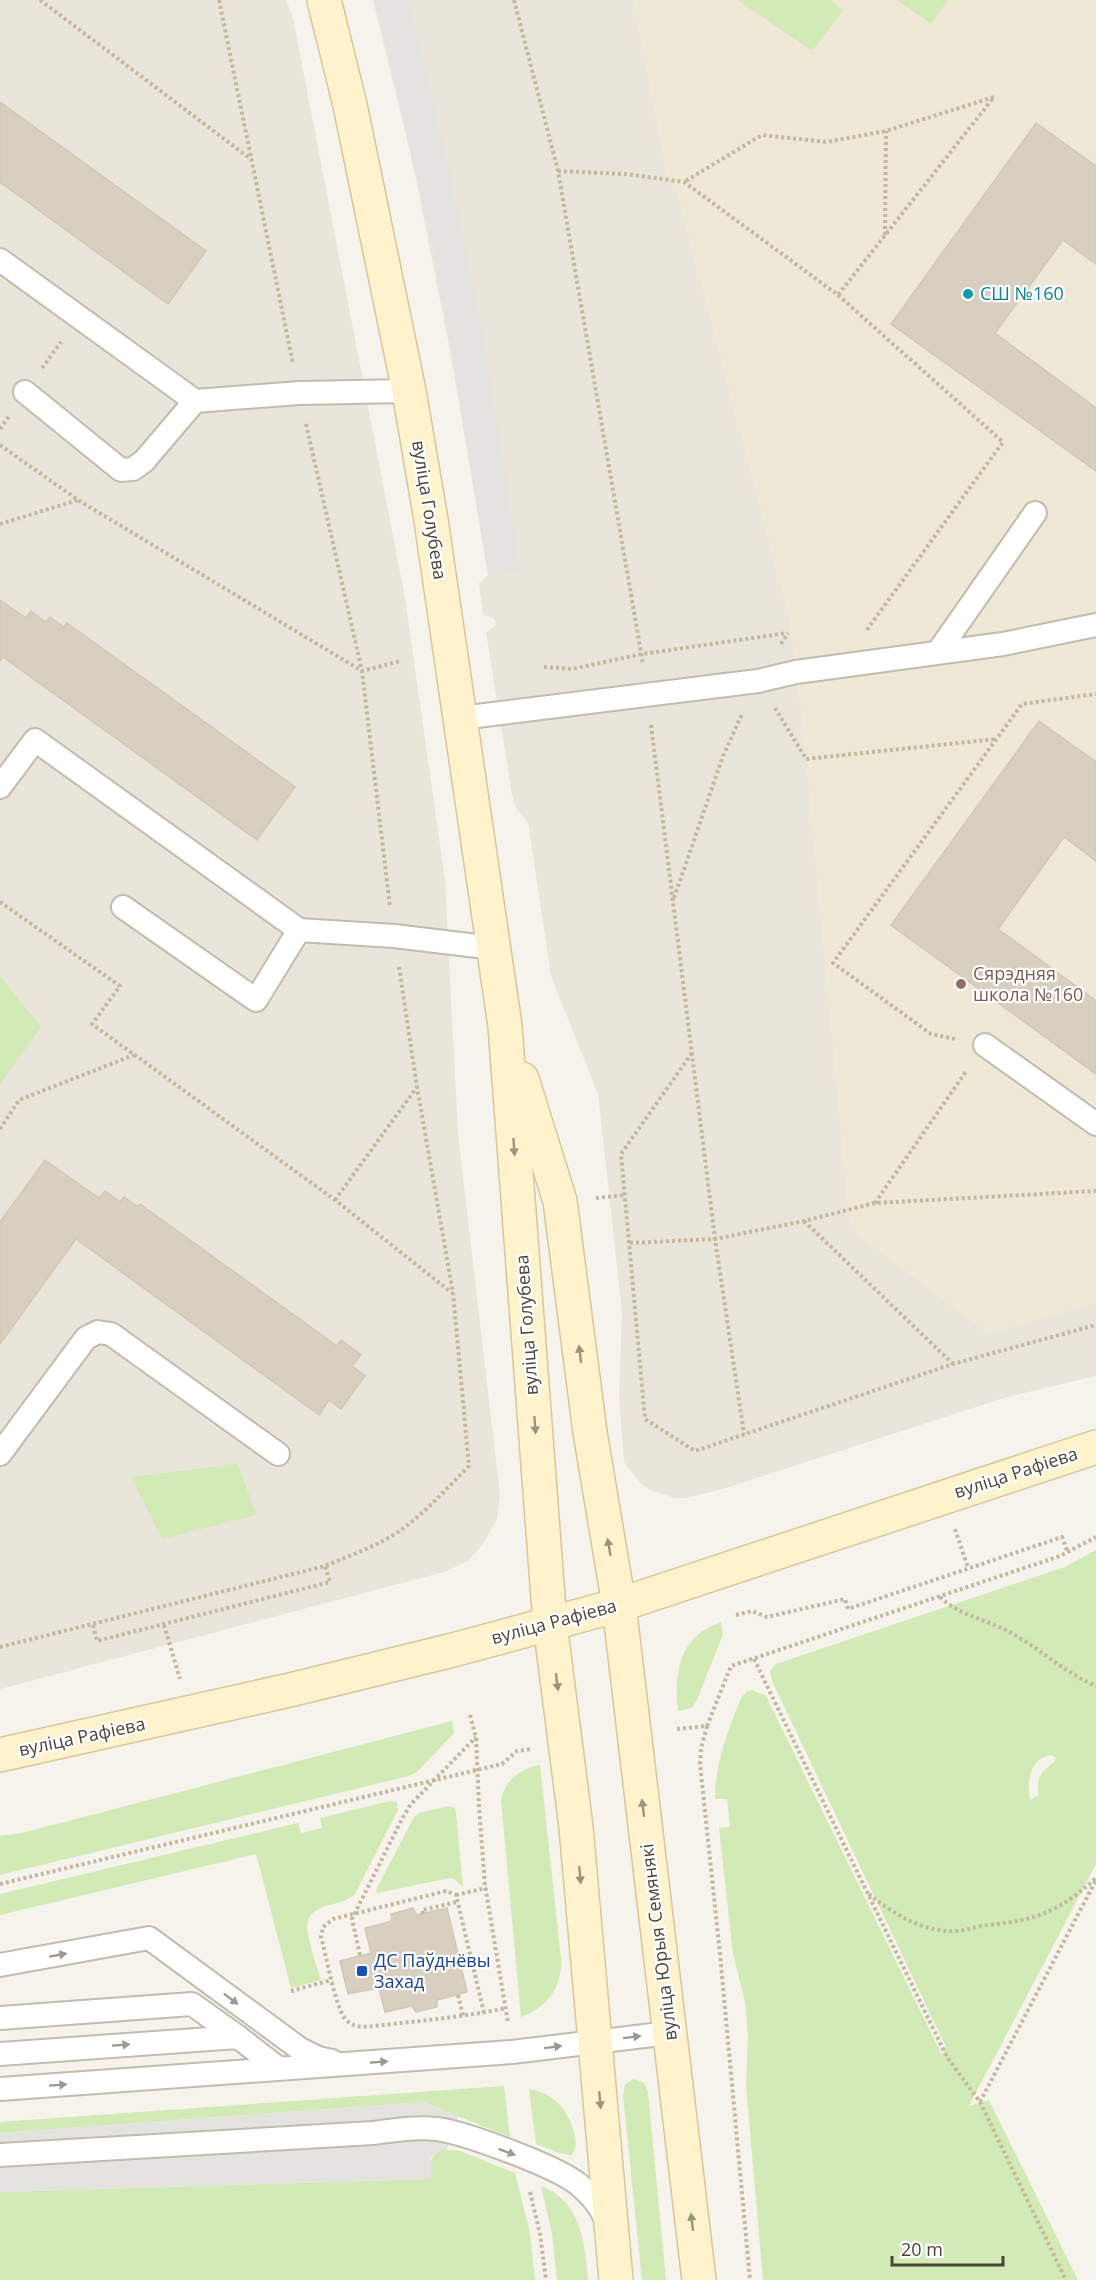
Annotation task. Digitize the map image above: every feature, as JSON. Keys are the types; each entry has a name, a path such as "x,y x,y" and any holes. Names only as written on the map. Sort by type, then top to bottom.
{"main road":[{"name":"вуліца Голубева","path":"324,0 350,105 409,391 431,520 506,1026 550,1624"},
{"name":"вуліца Голубева","path":"506,1026 560,1201 590,1432 619,1605"},
{"name":"вуліца Рафіева","path":"0,1755 190,1714 453,1650 619,1605 1096,1447"},
{"name":"вуліца Юрыя Семянякі","path":"619,1605 699,2280"},
{"path":"550,1624 576,1827 616,2270"}],"lane":[{"path":"0,260 195,401 299,393 409,391"},
{"path":"25,392 121,470 133,469 144,461 195,401"},
{"path":"938,652 1035,513"},
{"path":"461,718 758,681 796,672 1003,644 1096,625"},
{"path":"0,788 35,740 299,930 394,936 494,948"},
{"path":"123,907 256,1000 299,930"},
{"path":"985,1045 1096,1124"},
{"path":"0,1454 86,1338 98,1332 111,1334 278,1454"},
{"path":"0,1965 149,1938 300,2049 318,2058 345,2064"},
{"path":"0,2018 192,2004 278,2068"},
{"path":"0,2089 512,2052 669,2033"},
{"path":"0,2054 238,2037"},
{"path":"0,2155 373,2133 415,2128 452,2132 549,2169 578,2184 599,2207 606,2220 616,2270"}],"path":[{"path":"40,0 252,160"},
{"path":"0,1647 325,1566 367,1550 420,1515 469,1467 453,1293 417,1087 394,936 362,671 299,393 219,0"},
{"path":"514,0 558,171 642,654 715,1239 744,1434"},
{"path":"684,182 762,135 826,142 886,131 994,97 838,295"},
{"path":"885,235 886,131"},
{"path":"558,171 626,174 684,182 838,295 1003,442 841,666"},
{"path":"0,445 78,500 362,671 401,661"},
{"path":"0,524 78,500"},
{"path":"544,667 573,669 642,654 788,633 758,681 723,756 673,901"},
{"path":"758,681 806,759 997,739"},
{"path":"875,1203 985,1045 931,1035 833,963 1022,704 1096,694"},
{"path":"0,902 120,986 92,1024 335,1200 453,1293"},
{"path":"692,1052 621,1154 645,1419 696,1451 953,1364 1096,1324"},
{"path":"0,1129 19,1100 135,1055"},
{"path":"335,1200 417,1087"},
{"path":"630,1243 715,1239 804,1221 875,1203 1096,1191"},
{"path":"804,1221 953,1364"},
{"path":"736,1615 752,1611 767,1617 844,1599 848,1609 1062,1537 1068,1552"},
{"path":"750,2280 723,1977 700,1764 707,1726 731,1666 1068,1552 1096,1537"},
{"path":"93,1625 97,1641 164,1625 330,1582 325,1566"},
{"path":"940,1597 951,1607 1002,1628 1069,1672 1096,1686"},
{"path":"164,1625 190,1714"},
{"path":"754,1659 947,2057 980,2102 1066,2280"},
{"path":"470,1715 476,1737 486,1888 508,2023"},
{"path":"677,1729 707,1726"},
{"path":"360,1955 352,1919 411,1804 476,1737"},
{"path":"0,1884 502,1764 517,1751 534,1749"},
{"path":"866,1891 898,1916 941,1930 958,1931 1012,1923 1047,1913 1076,1897 1096,1879"},
{"path":"980,2102 1096,1879"},
{"path":"486,1888 456,1895 446,1891 356,1911 333,1919 321,1932 340,2012 355,2026 463,2016 507,2008"},
{"path":"456,1895 484,2013"},
{"path":"423,1914 422,1910 458,1902"},
{"path":"291,1991 332,1980"},
{"path":"458,1995 463,2016"},
{"path":"529,2190 540,2234 546,2280"}],"shaded area":[{"path":"0,0 286,0 293,18 405,598 445,880 458,1134 500,1495 497,1519 482,1545 468,1561 444,1572 0,1689"},
{"path":"373,0 1096,0 1096,1376 1007,1397 723,1489 687,1498 674,1498 650,1490 639,1482 624,1462 619,1397 622,1312 598,1094 551,976 528,822 517,810 512,795 486,632 496,626 495,619 483,615 479,583 488,575 449,345 413,164"},
{"path":"375,0 408,0 411,10 446,155 484,338 520,570 488,575 451,345 432,245"},
{"path":"633,0 1096,0 1096,1303 988,1334 853,1231 848,1209 802,720 789,618 676,188 667,175"},
{"path":"423,2102 458,2116 447,2149 436,2152 431,2158 431,2179 0,2192 0,2133"}],"green space":[{"path":"738,0 830,0 843,10 812,51"},
{"path":"897,0 948,0 931,24"},
{"path":"0,976 41,1027 0,1084"},
{"path":"238,1464 256,1515 162,1539 131,1477"},
{"path":"1096,1550 1096,1864 969,2106 989,2100 1078,2280 763,2280 746,2086 748,2039 746,2006 733,1954 719,1828 730,1827 727,1799 715,1799 720,1760 741,1698 746,1692 752,1690 766,1696 942,2055 946,2047 772,1681 770,1671 776,1664 1065,1567","holes":["1051,1755 1056,1758 1039,1779 1039,1795 1030,1800 1029,1779 1034,1766 1044,1757"]},
{"path":"721,1622 723,1634 697,1700 692,1708 678,1711 677,1683 682,1658 696,1636"},
{"path":"452,1721 454,1733 418,1771 409,1776 0,1875 0,1836 22,1833"},
{"path":"540,1765 561,1969 552,1995 539,2008 521,2017 501,1800 514,1776"},
{"path":"390,1801 397,1802 398,1810 355,1894 345,1901 317,1910 308,1920 309,1941 321,1980 291,1988 256,1854 0,1915 0,1894 298,1823 301,1833 322,1828 320,1818"},
{"path":"449,1806 455,1808 456,1813 463,1887 450,1878 377,1893 376,1890 414,1817 419,1813"},
{"path":"633,2079 644,2083 648,2092 666,2280 642,2280 623,2096 625,2085"},
{"path":"504,2086 510,2137 423,2102 0,2133 0,2122"},
{"path":"529,2089 546,2094 564,2110 575,2139 575,2148 571,2155 536,2144"},
{"path":"443,2149 460,2151 515,2173 530,2233 535,2280 0,2280 0,2192 430,2179 433,2157"},
{"path":"541,2186 565,2202 573,2213 582,2238 588,2280 557,2280 552,2234"}],"building":[{"path":"0,102 206,251 168,304 0,182"},
{"name":"СШ №160","path":"1036,123 1096,166 1096,264 1063,240 995,333 1096,408 1096,471 891,324"},
{"path":"0,600 26,618 31,611 46,622 50,617 64,627 67,623 295,787 257,840 3,657 0,661"},
{"path":"1039,721 1096,762 1096,861 1064,837 998,929 1096,1001 1096,1074 891,925"},
{"path":"45,1160 99,1198 105,1191 120,1202 124,1197 138,1207 140,1204 337,1346 341,1340 361,1355 352,1366 365,1376 341,1409 329,1400 319,1415 76,1239 0,1344 0,1222"},
{"path":"413,1908 417,1915 447,1908 467,1992 437,2000 437,2007 416,2012 412,2006 385,2012 379,1988 348,1994 340,1961 371,1953 365,1928 392,1921 391,1914"}],"place":[{"name":"СШ №160","path":"968,294"},
{"name":"Сярэдняя школа №160","path":"961,984"},
{"name":"ДС Паўднёвы Захад","path":"362,1971"}]}
